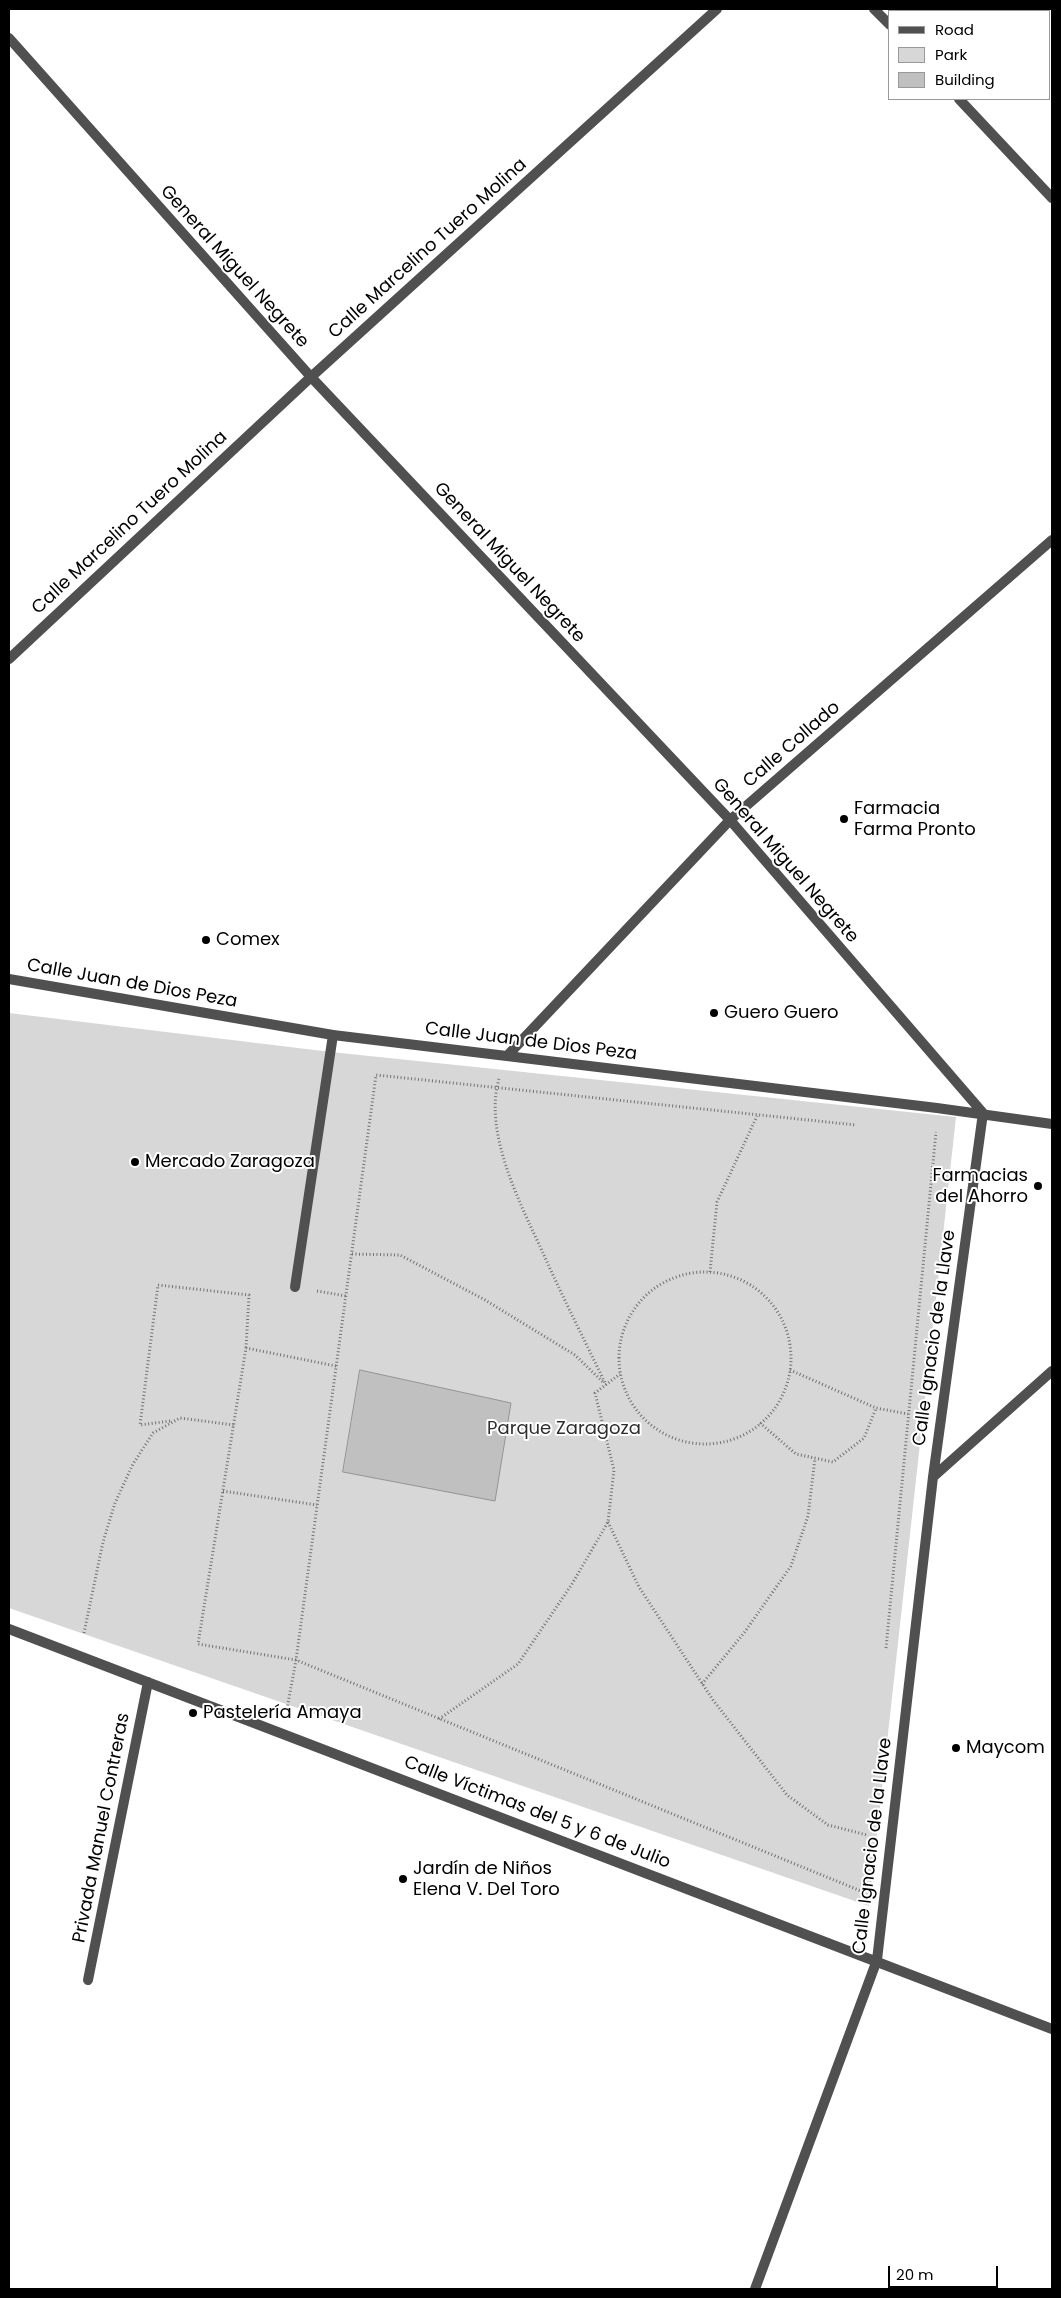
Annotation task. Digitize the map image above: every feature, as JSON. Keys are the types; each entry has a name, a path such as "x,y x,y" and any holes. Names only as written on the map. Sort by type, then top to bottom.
{"street":[{"name":"Calle Marcelino Tuero Molina","path":"9,659 311,377 718,9"},
{"path":"874,9 888,23"},
{"name":"General Miguel Negrete","path":"9,38 311,377 730,820 983,1113"},
{"path":"960,100 1052,198"},
{"name":"Calle Collado","path":"507,1056 730,820 1052,540"},
{"name":"Calle Juan de Dios Peza","path":"9,979 333,1035 983,1113 1052,1124"},
{"path":"295,1287 333,1035"},
{"name":"Calle Ignacio de la Llave","path":"755,2289 877,1960 933,1477 983,1113"},
{"name":"Calle Ignacio de la Llave","path":"933,1477 1052,1371"},
{"name":"Calle Víctimas del 5 y 6 de Julio","path":"9,1630 877,1960 1052,2029"},
{"name":"Privada Manuel Contreras","path":"88,1980 148,1682"}],"path":[{"path":"507,1056 497,1087 496,1120 510,1180 606,1385"},
{"path":"283,1734 296,1660 376,1075 866,1126"},
{"path":"710,1272 717,1202 757,1116"},
{"path":"886,1649 936,1133 926,1132"},
{"path":"352,1254 400,1255 485,1300 574,1355 606,1385"},
{"path":"697,1272 710,1272 726,1274 752,1285 774,1305 787,1330 791,1359 786,1388 772,1412 752,1431 726,1442 697,1444 670,1438 647,1422 629,1401 620,1374 619,1347 628,1319 644,1295 669,1279 697,1272"},
{"path":"174,1421 140,1425 158,1285 249,1295 246,1348 198,1644 296,1660 863,1892 864,1882"},
{"path":"246,1348 336,1366"},
{"path":"790,1370 876,1408 908,1414"},
{"path":"439,1719 518,1664 572,1584 608,1522 614,1470 595,1393 620,1374"},
{"path":"760,1423 796,1454 833,1462 864,1438 876,1408"},
{"path":"80,1656 103,1542 115,1503 133,1464 153,1433 180,1418 234,1425"},
{"path":"702,1684 744,1633 791,1566 808,1516 815,1458"},
{"path":"223,1491 317,1505"},
{"path":"608,1522 639,1587 702,1684 787,1795 828,1825 868,1836"},
{"path":"867,1845 869,1826"}],"green space":[{"name":"Parque Zaragoza","path":"9,1013 331,1052 956,1117 869,1906 9,1608"}],"building":[{"path":"360,1370 511,1403 495,1501 343,1472"}],"place":[{"name":"Farmacia Farma Pronto","path":"844,819"},
{"name":"Comex","path":"206,940"},
{"name":"Guero Guero","path":"714,1013"},
{"name":"Mercado Zaragoza","path":"135,1162"},
{"name":"Farmacias del Ahorro","path":"1038,1186"},
{"name":"Pastelería Amaya","path":"193,1713"},
{"name":"Maycom","path":"956,1748"},
{"name":"Jardín de Niños Elena V. Del Toro","path":"403,1879"}]}
